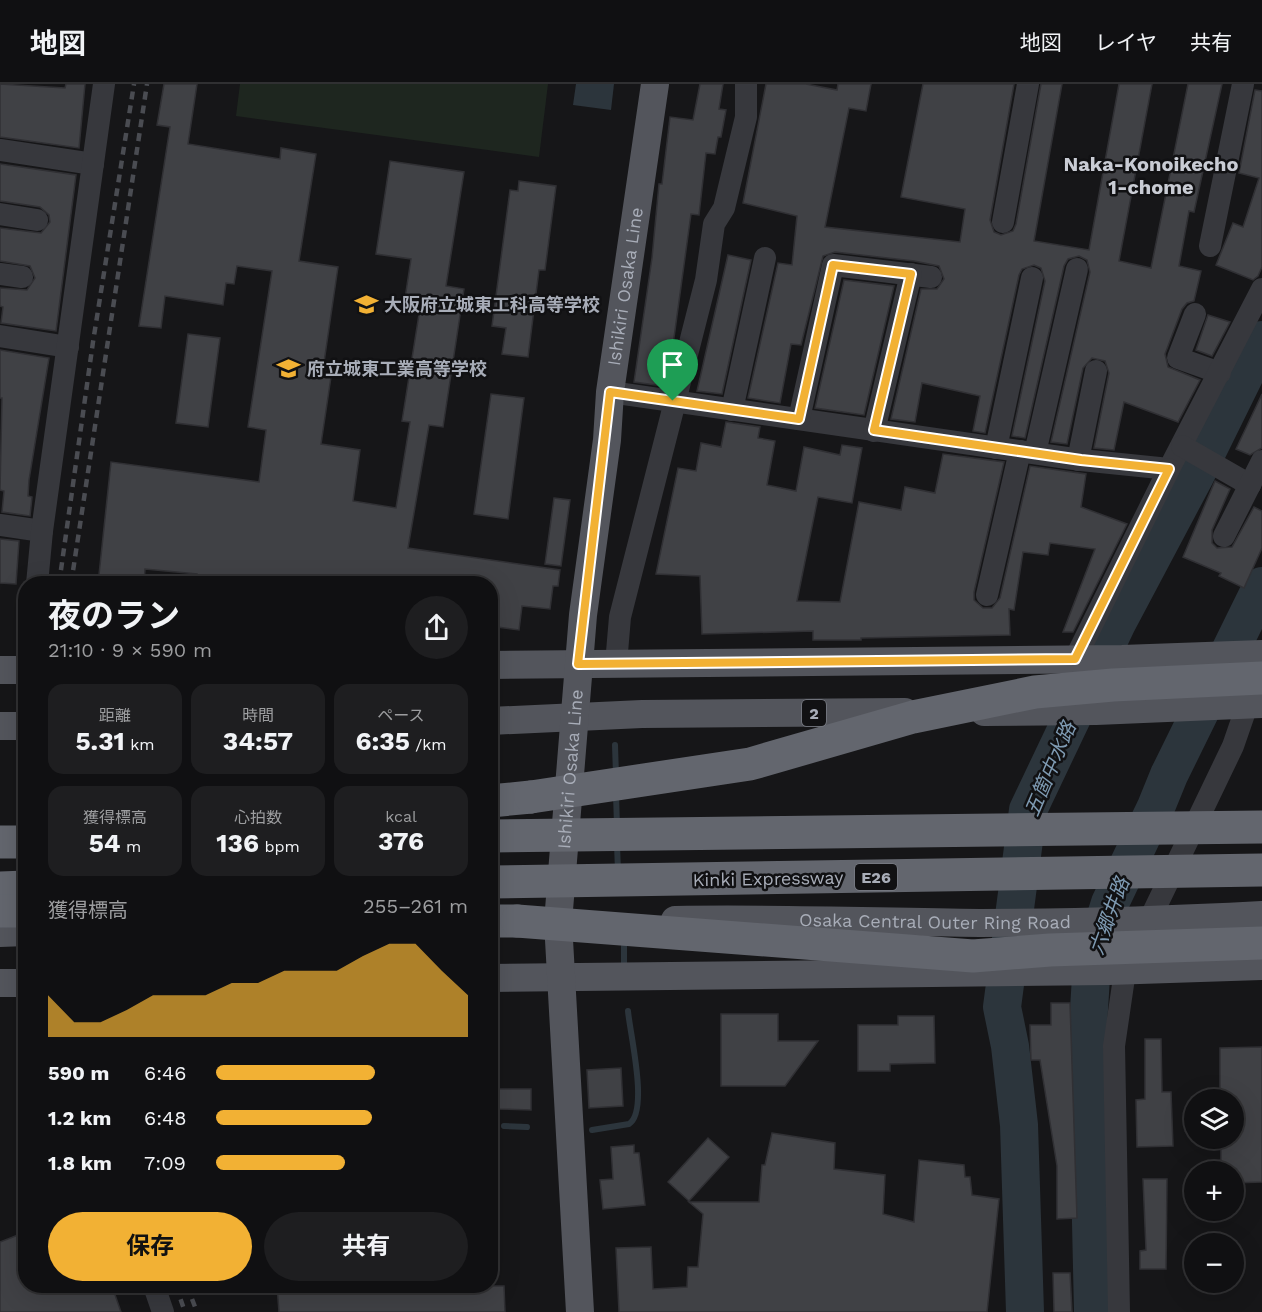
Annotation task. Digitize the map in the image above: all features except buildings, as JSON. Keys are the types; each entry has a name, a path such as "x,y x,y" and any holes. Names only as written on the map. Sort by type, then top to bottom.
{"highway":[{"path":"498,800 637,783 750,764 913,717 1035,692 1113,685 1253,680"},
{"path":"498,836 1262,827"},
{"path":"0,842 18,842"},
{"name":"Kinki Expressway","path":"498,882 1262,870"},
{"path":"0,888 18,887"},
{"path":"0,911 18,911"},
{"path":"498,922 973,956 1050,950 1262,943"}],"main road":[{"name":"Ishikiri Osaka Line","path":"580,1312 559,978 558,922 578,664 610,392 655,84"},
{"path":"498,665 1122,659 1206,656 1253,680"},
{"path":"0,670 18,670"},
{"name":"2","path":"498,721 642,714 1096,711 1183,708 1253,680"},
{"path":"0,726 18,726"},
{"name":"Osaka Central Outer Ring Road","path":"558,922 795,918 980,923 1084,922 1262,915"},
{"path":"498,926 558,922"},
{"path":"0,933 18,932"},
{"path":"498,978 1070,972 1262,966"},
{"path":"0,983 18,983"}],"street":[{"path":"38,576 104,84"},
{"path":"616,664 620,617 673,401 706,280 714,224 724,208 746,117 746,84"},
{"path":"1003,222 1028,84"},
{"path":"1210,246 1243,84"},
{"path":"0,150 93,164"},
{"path":"0,214 38,220"},
{"path":"732,410 765,258"},
{"path":"799,419 833,265 921,275 874,430"},
{"path":"987,595 1077,269"},
{"path":"996,448 1032,278"},
{"path":"1077,659 1169,469 1188,450 1220,373 1262,289"},
{"path":"1195,314 1178,358 1220,373"},
{"path":"0,336 68,347"},
{"path":"1078,460 1096,371"},
{"path":"610,392 1078,460 1169,469"},
{"path":"1188,450 1250,485"},
{"path":"1224,536 1262,461"},
{"path":"0,525 42,531"},
{"path":"1119,1312 1114,1046 1117,971 1137,921 1233,746 1253,680"},
{"path":"1262,811 1262,834"},
{"path":"156,1293 163,1312"}],"shaded area":[{"path":"240,84 548,84 539,157 236,116"},
{"path":"576,84 614,84 611,110 573,105"}],"waterway":[{"name":"五箇中水路","path":"1025,1312 1019,1125 1010,1046 1002,1007 1028,810 1117,623 1195,476 1262,340"},
{"name":"六郷井路","path":"1093,1312 1087,1043 1092,960 1110,903 1169,775 1262,586"},
{"path":"615,745 616,775"},
{"path":"616,794 617,826"},
{"path":"617,845 618,871"},
{"path":"624,946 624,965"},
{"path":"592,1130 629,1124 635,1116 638,1104 637,1071 628,1011"},
{"path":"504,1126 527,1127"}],"railway":[{"path":"60,576 93,342 134,84"},
{"path":"72,576 147,84"},
{"path":"178,1293 185,1312"},
{"path":"190,1293 197,1312"}],"place":[{"name":"大阪府立城東工科高等学校","path":"366,305"},
{"name":"府立城東工業高等学校","path":"289,369"}],"district":[{"name":"Naka-Konoikecho 1-chome","path":"1151,176"}],"route":[{"path":"833,265 911,274 874,430 1081,460 1169,469 1075,659 578,664 586,586 607,440 610,392 673,401 799,419 833,265"}]}
